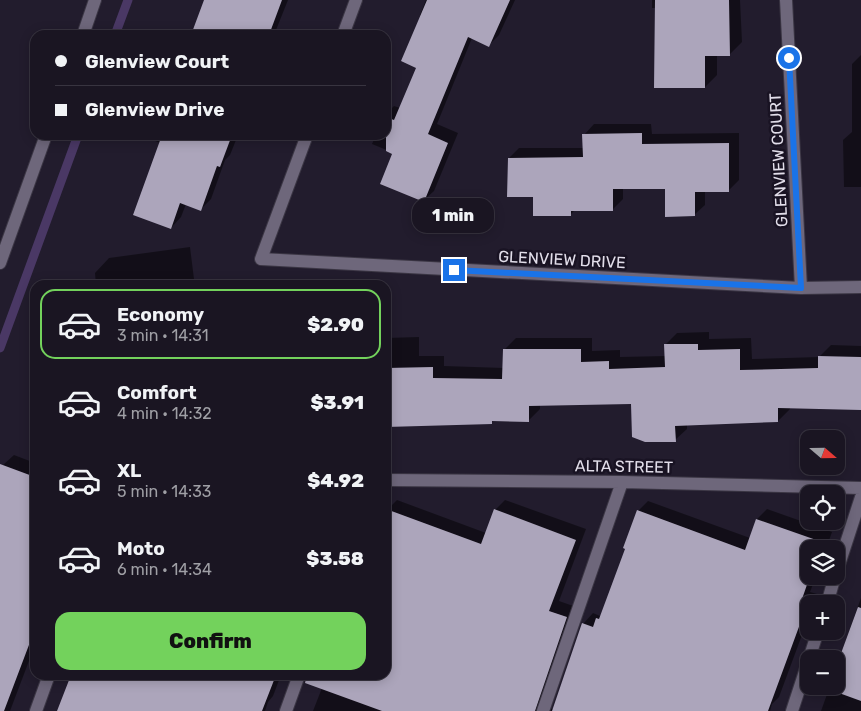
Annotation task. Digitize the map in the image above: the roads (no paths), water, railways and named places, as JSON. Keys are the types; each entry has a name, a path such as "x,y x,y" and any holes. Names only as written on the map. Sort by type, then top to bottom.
{"street":[{"path":"85,30 95,0"},
{"path":"345,30 356,0"},
{"name":"GLENVIEW COURT","path":"786,0 801,288"},
{"path":"0,263 44,140"},
{"name":"GLENVIEW DRIVE","path":"305,140 261,260 801,288 861,287"},
{"name":"ALTA STREET","path":"391,480 622,482 861,488"},
{"path":"543,711 622,482"},
{"path":"845,547 861,497"},
{"path":"36,711 47,680"},
{"path":"286,711 297,680"},
{"path":"792,711 800,687"}],"waterway":[{"path":"117,30 128,0"},
{"path":"0,348 76,140"}]}
